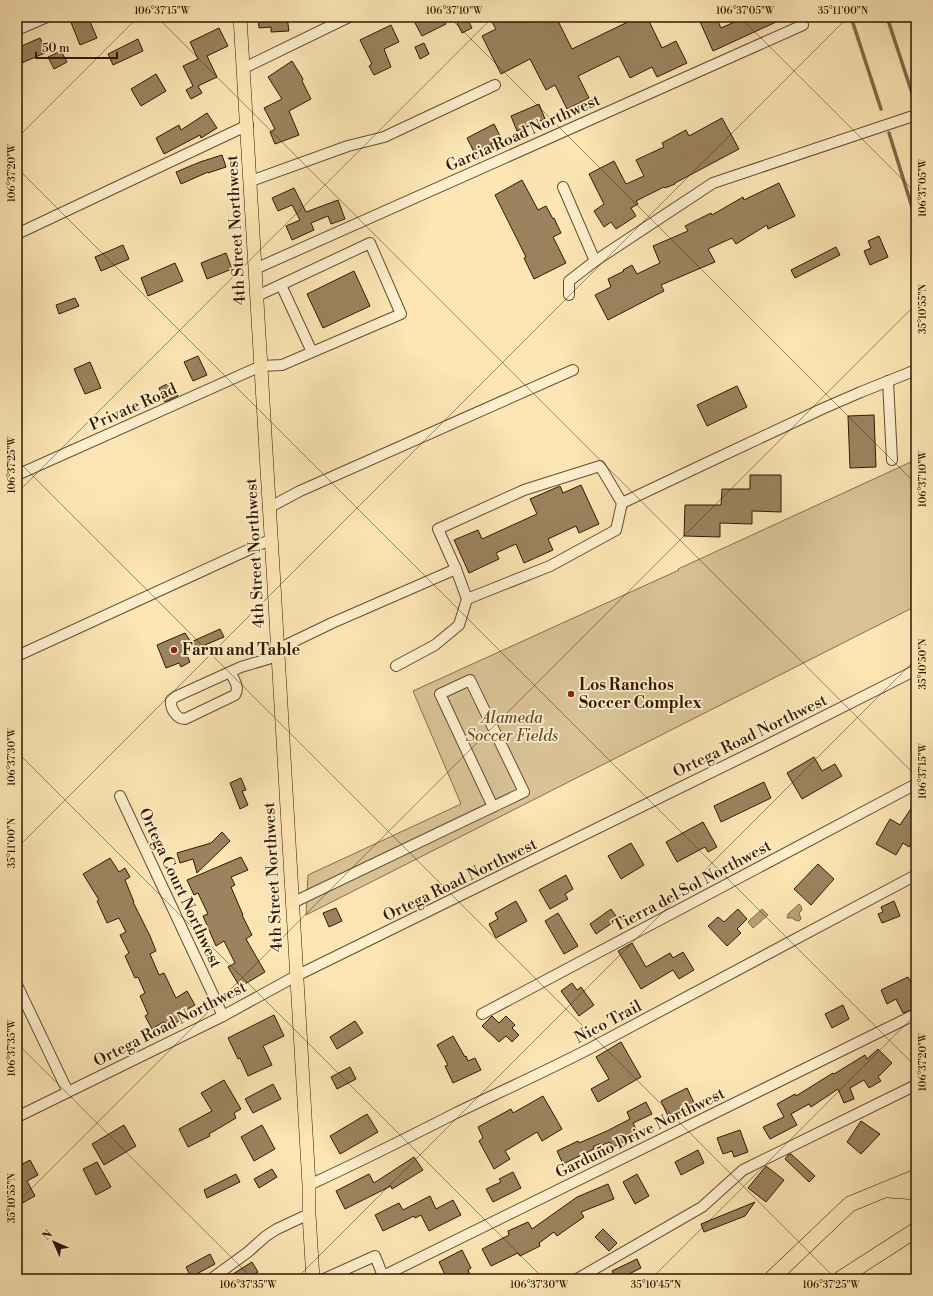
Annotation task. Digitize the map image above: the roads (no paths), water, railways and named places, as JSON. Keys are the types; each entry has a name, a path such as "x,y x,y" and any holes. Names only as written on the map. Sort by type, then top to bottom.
{"highway":[{"path":"771,1279 850,1204 916,1177"},
{"path":"885,1189 916,1192"},
{"path":"840,1279 916,1230"}],"main road":[{"name":"4th Street Northwest","path":"240,17 248,125 255,269 272,539 309,1185 309,1214 313,1279"}],"street":[{"path":"17,30 47,17"},
{"path":"244,68 349,17"},
{"name":"Garcia Road Northwest","path":"255,269 803,25"},
{"path":"251,181 348,146 384,137 495,85"},
{"path":"569,295 569,281 595,261 713,183 916,115"},
{"path":"17,234 248,125"},
{"path":"563,187 595,261"},
{"path":"257,296 370,243 401,314 282,365 261,366"},
{"path":"281,285 312,352"},
{"name":"Private Road","path":"17,475 261,366"},
{"path":"270,507 314,485 573,370"},
{"path":"622,503 861,392 916,371"},
{"path":"888,381 892,460"},
{"path":"396,666 435,645 459,625 467,599 456,569 438,529 524,490 600,466 622,503 616,530 550,566 467,599"},
{"path":"17,656 272,539"},
{"path":"230,672 238,691 236,696 185,719 177,717 170,704 171,700 175,697 230,672 241,667 278,653 332,623 456,569"},
{"name":"Ortega Road Northwest","path":"17,1117 223,1016 296,976 753,752 916,670"},
{"path":"292,903 524,792 470,680 440,694 492,807"},
{"name":"Tierra del Sol Northwest","path":"482,1014 916,784"},
{"name":"Ortega Court Northwest","path":"120,796 223,1016"},
{"name":"Nico Trail","path":"309,1185 379,1153 457,1113 581,1053 916,875"},
{"path":"17,985 68,1092"},
{"name":"Garduño Drive Northwest","path":"380,1277 916,1014"},
{"path":"577,1279 702,1207 743,1170 916,1085"},
{"path":"211,1279 248,1252 266,1236 277,1229 309,1214"},
{"path":"324,1279 375,1256 380,1277"}],"waterway":[{"path":"851,17 881,109"},
{"path":"887,17 913,96"},
{"path":"889,133 916,220"}],"place":[{"name":"Farm and Table","path":"174,650"},
{"name":"Los Ranchos Soccer Complex","path":"571,694"}],"park label":[{"name":"Alameda Soccer Fields","path":"512,727"}]}
